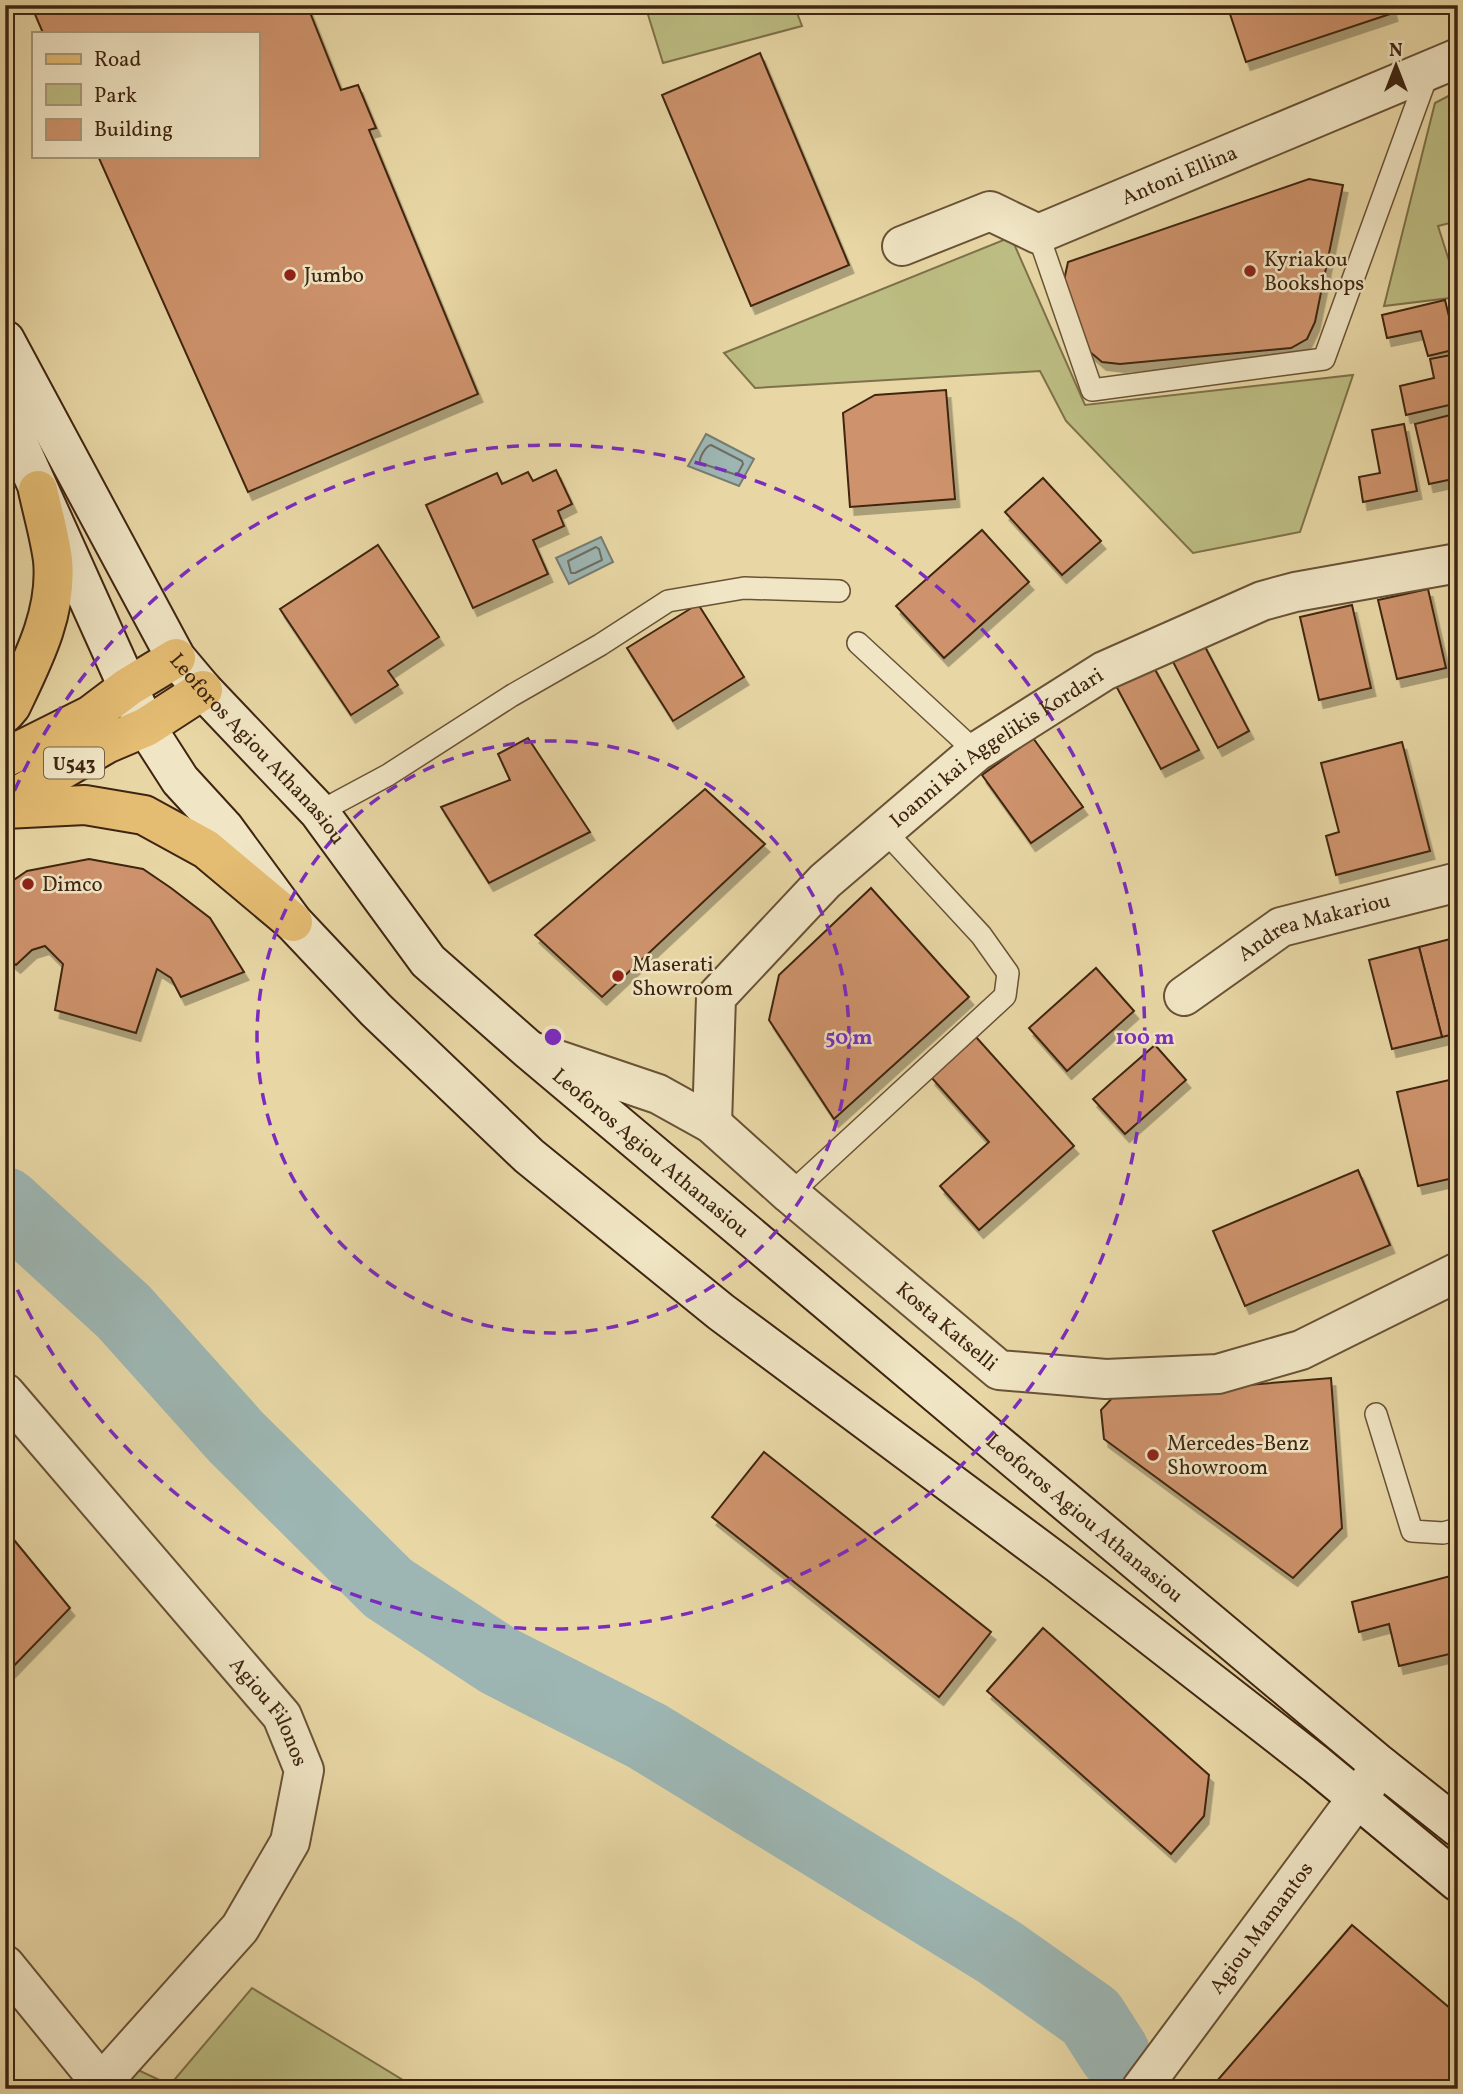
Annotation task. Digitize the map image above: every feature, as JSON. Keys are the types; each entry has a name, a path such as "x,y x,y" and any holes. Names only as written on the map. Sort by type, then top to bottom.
{"main road":[{"path":"5,713 11,706 35,655 52,597 52,560 38,490"},
{"name":"U543","path":"5,758 91,715 128,687 176,658"},
{"name":"U543","path":"5,803 106,744 146,727 203,691"},
{"path":"5,809 85,805 144,815 206,849 293,922"}],"street":[{"name":"Antoni Ellina","path":"1038,234 1443,64"},
{"path":"902,247 990,211 1038,234"},
{"name":"Leoforos Agiou Athanasiou","path":"5,340 176,658 203,691 319,812 428,961 529,1050 1381,1766 1458,1827"},
{"path":"5,414 146,727 180,780 224,828 293,922 376,1010 529,1156 721,1312 1059,1564 1357,1798 1458,1882"},
{"name":"Ioanni kai Aggelikis Kordari","path":"712,1124 716,997 825,881 976,752 1104,671 1262,601 1295,592 1458,563"},
{"name":"Andrea Makariou","path":"1184,996 1281,927 1458,882"},
{"name":"Kosta Katselli","path":"529,1050 658,1094 712,1124 790,1194 999,1370 1106,1380 1218,1374 1301,1350 1458,1272"},
{"name":"Agiou Filonos","path":"5,1393 282,1716 304,1770 290,1843 240,1928 99,2086"},
{"name":"Agiou Mamantos","path":"1141,2089 1381,1766"},
{"path":"5,1965 99,2086"}],"lane":[{"path":"1038,234 1092,390 1324,359 1443,64"},
{"path":"319,812 388,775 511,696 600,645 668,600 744,588 839,591"},
{"path":"858,643 976,752"},
{"path":"790,1194 1004,996 1008,973 981,936 884,830"},
{"path":"1376,1414 1412,1531 1443,1533 1458,1529"}],"green space":[{"path":"645,5 794,5 802,26 663,63"},
{"path":"1458,91 1458,221 1438,226 1458,289 1458,297 1384,306 1435,103"},
{"path":"1011,237 1085,405 1353,375 1300,532 1193,553 1066,421 1040,371 755,388 724,353"},
{"path":"252,1988 416,2088 121,2089 138,2070 170,2085"}],"water":[{"path":"706,434 754,459 739,486 688,466"},
{"path":"601,537 613,562 569,584 556,558"}],"building":[{"name":"Jumbo","path":"31,5 307,5 341,90 358,85 376,128 369,130 478,394 248,492 99,158 259,158 259,32 43,32"},
{"path":"1227,5 1391,5 1393,13 1246,62"},
{"path":"760,53 849,265 751,306 662,95"},
{"path":"1309,179 1343,185 1315,322 1307,339 1291,348 1120,364 1102,362 1090,352 1063,285 1068,262"},
{"path":"1445,300 1457,349 1428,356 1421,331 1387,338 1382,315"},
{"path":"1456,354 1458,403 1406,415 1400,386 1434,378 1430,359"},
{"path":"946,390 955,499 850,507 843,413 875,395"},
{"path":"1458,413 1458,478 1429,484 1415,424"},
{"path":"1404,424 1417,491 1363,502 1359,477 1380,473 1372,430"},
{"path":"556,470 572,504 558,511 564,526 533,540 548,574 473,608 426,505 497,473 502,484 528,472 533,481"},
{"path":"1043,478 1101,541 1062,575 1005,512"},
{"path":"982,530 1029,582 944,658 896,606"},
{"path":"378,545 439,637 388,671 398,685 351,715 280,609"},
{"path":"1428,589 1446,668 1397,679 1378,600"},
{"path":"698,604 744,677 673,721 627,648"},
{"path":"1352,605 1371,688 1319,700 1300,617"},
{"path":"1202,641 1249,731 1218,748 1171,658"},
{"path":"1152,664 1199,750 1161,769 1115,684"},
{"path":"528,738 590,832 489,883 441,807 510,780 498,754"},
{"path":"1033,738 1083,807 1031,843 982,775"},
{"path":"1402,742 1430,851 1336,875 1326,836 1339,832 1321,763"},
{"path":"705,789 765,844 602,997 535,935"},
{"path":"89,859 143,869 171,888 210,918 244,972 181,997 171,978 157,969 136,1033 55,1010 63,964 45,946 32,950 16,965 5,956 5,886 27,871"},
{"path":"871,888 969,997 834,1119 769,1020 779,975"},
{"path":"1458,937 1458,1033 1442,1037 1419,947"},
{"path":"1419,947 1442,1037 1392,1049 1369,960"},
{"path":"1096,968 1134,1011 1067,1071 1029,1028"},
{"path":"976,1037 1074,1146 979,1230 940,1186 989,1142 931,1077"},
{"path":"1155,1045 1186,1080 1125,1134 1093,1099"},
{"path":"1458,1078 1458,1177 1418,1186 1397,1092"},
{"path":"1358,1170 1390,1245 1245,1306 1213,1231"},
{"path":"1331,1378 1342,1528 1293,1578 1104,1439 1101,1410 1114,1396"},
{"path":"764,1452 991,1632 939,1697 712,1517"},
{"path":"5,1529 70,1608 5,1675"},
{"path":"1458,1574 1458,1605 1455,1606 1458,1616 1458,1652 1399,1666 1389,1624 1359,1632 1352,1602"},
{"path":"1043,1628 1209,1775 1204,1816 1171,1854 987,1691"},
{"path":"1352,1925 1458,2015 1458,2089 1210,2089"}],"waterway":[{"path":"5,1203 124,1312 236,1437 388,1588 499,1661 647,1736 999,1952 1091,2017 1114,2053"}],"place":[{"name":"Kyriakou Bookshops","path":"1250,271"},
{"name":"Jumbo","path":"290,275"},
{"name":"Dimco","path":"28,884"},
{"name":"Maserati Showroom","path":"618,976"},
{"name":"Mercedes-Benz Showroom","path":"1153,1455"}]}
